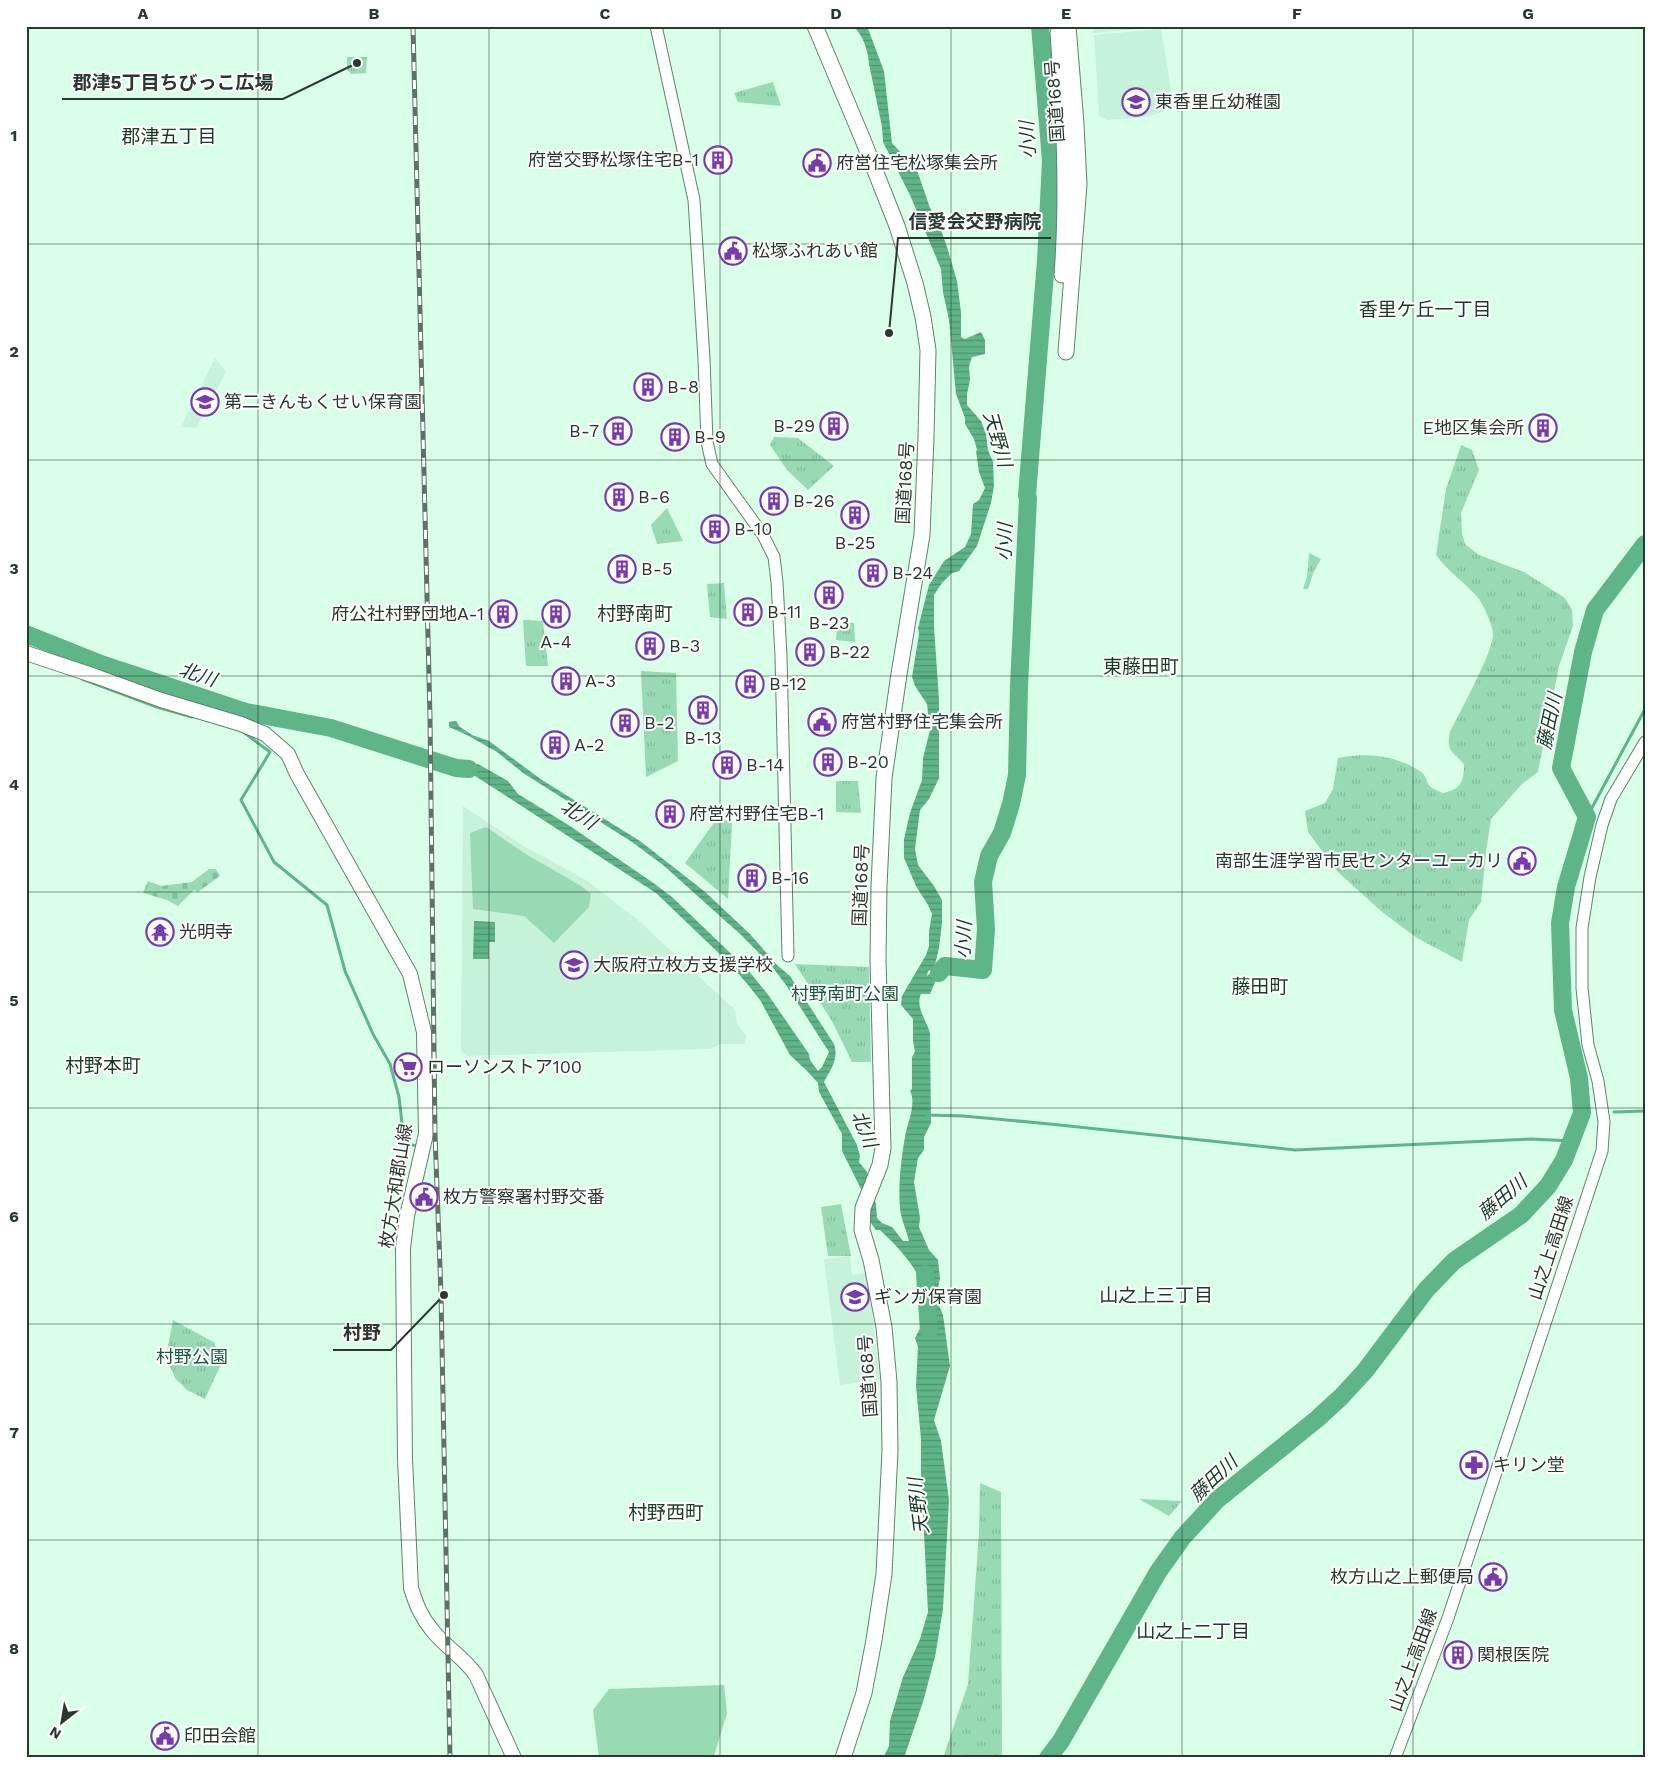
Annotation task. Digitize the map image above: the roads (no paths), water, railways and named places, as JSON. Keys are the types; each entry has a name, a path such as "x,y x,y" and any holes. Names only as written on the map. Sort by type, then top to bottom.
{"highway":[{"name":"国道168号","path":"815,26 897,226 917,292 928,350 922,535 884,778 878,959 883,1148 880,1165 863,1208 862,1230 871,1260 884,1328 889,1382 890,1451 884,1574 864,1693 843,1758"},
{"name":"国道168号","path":"1057,26 1065,139 1061,352 1079,184 1068,26"}],"main road":[{"name":"枚方大和郡山線","path":"26,653 160,700 241,724 265,734 276,742 288,754 297,774 410,974 424,1032 426,1124 426,1134 404,1236 405,1460 411,1588 417,1608 432,1631 469,1664 476,1675 514,1758"}],"street":[{"path":"656,26 694,200 707,442 712,464 763,535 774,557 778,582 788,956"},
{"name":"山之上高田線","path":"1395,1758 1448,1618 1602,1151 1604,1122 1598,1081 1588,1045 1582,988 1582,928 1590,877 1602,825 1611,799 1645,742"}],"waterway":[{"name":"小川","path":"939,973 945,966 983,970 986,929 983,882 989,856 1002,833 1017,775 1027,495 1046,261 1051,161 1040,26"},
{"name":"藤田川","path":"1048,1758 1061,1741 1158,1572 1183,1537 1217,1500 1317,1419 1341,1397 1365,1371 1426,1290 1454,1261 1521,1215 1548,1186 1564,1160 1582,1113 1579,1078 1563,1010 1560,923 1566,887 1587,817 1561,768 1583,652 1595,610 1645,544"},
{"name":"北川","path":"26,634 101,664 246,712 331,728 456,768 469,769"},
{"path":"82,679 157,707 192,717"},
{"path":"1587,817 1645,709"},
{"path":"242,731 270,752 241,800 274,862 327,905 345,971 373,1034 390,1064 399,1097 403,1132 401,1143 418,1146"},
{"path":"1614,1112 1644,1111"},
{"path":"927,1115 963,1116 1050,1124 1295,1150 1531,1139 1572,1141"},
{"name":"天野川","path":"925,1274 929,1330"}],"railway":[{"path":"413,26 430,718 435,1134 441,1294 450,1758"}],"place":[{"name":"郡津5丁目ちびっこ広場","path":"357,63"},
{"name":"東香里丘幼稚園","path":"1136,102"},
{"name":"府営交野松塚住宅B-1","path":"718,160"},
{"name":"府営住宅松塚集会所","path":"817,163"},
{"name":"松塚ふれあい館","path":"733,251"},
{"name":"信愛会交野病院","path":"889,333"},
{"name":"B-8","path":"648,387"},
{"name":"第二きんもくせい保育園","path":"205,402"},
{"name":"B-29","path":"834,426"},
{"name":"E地区集会所","path":"1543,428"},
{"name":"B-7","path":"618,431"},
{"name":"B-9","path":"675,437"},
{"name":"B-6","path":"619,497"},
{"name":"B-26","path":"774,501"},
{"name":"B-25","path":"855,515"},
{"name":"B-10","path":"715,529"},
{"name":"B-5","path":"622,569"},
{"name":"B-24","path":"873,573"},
{"name":"B-23","path":"829,595"},
{"name":"B-11","path":"748,612"},
{"name":"府公社村野団地A-1","path":"503,614"},
{"name":"A-4","path":"556,614"},
{"name":"B-3","path":"650,646"},
{"name":"B-22","path":"810,652"},
{"name":"A-3","path":"566,681"},
{"name":"B-12","path":"750,684"},
{"name":"B-13","path":"703,710"},
{"name":"府営村野住宅集会所","path":"822,722"},
{"name":"B-2","path":"625,723"},
{"name":"A-2","path":"555,745"},
{"name":"B-20","path":"828,762"},
{"name":"B-14","path":"727,765"},
{"name":"府営村野住宅B-1","path":"670,814"},
{"name":"南部生涯学習市民センターユーカリ","path":"1522,861"},
{"name":"B-16","path":"752,878"},
{"name":"光明寺","path":"160,932"},
{"name":"大阪府立枚方支援学校","path":"574,965"},
{"name":"ローソンストア100","path":"408,1067"},
{"name":"枚方警察署村野交番","path":"424,1197"},
{"name":"村野","path":"444,1295"},
{"name":"ギンガ保育園","path":"855,1297"},
{"name":"キリン堂","path":"1474,1465"},
{"name":"枚方山之上郵便局","path":"1493,1577"},
{"name":"関根医院","path":"1458,1655"},
{"name":"印田会館","path":"165,1736"}],"district":[{"name":"郡津五丁目","path":"169,136"},
{"name":"香里ケ丘一丁目","path":"1425,309"},
{"name":"村野南町","path":"635,613"},
{"name":"東藤田町","path":"1141,666"},
{"name":"藤田町","path":"1260,986"},
{"name":"村野本町","path":"103,1065"},
{"name":"山之上三丁目","path":"1156,1295"},
{"name":"村野西町","path":"666,1512"},
{"name":"山之上二丁目","path":"1193,1631"}],"park label":[{"name":"村野南町公園","path":"845,994"},
{"name":"村野公園","path":"192,1357"}]}
